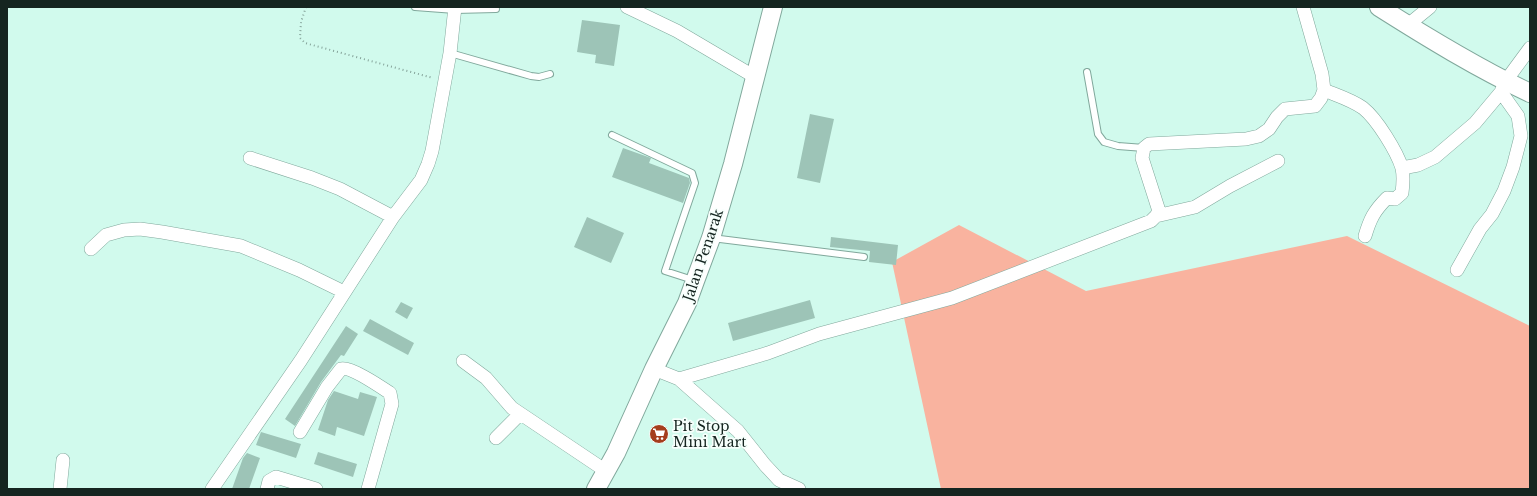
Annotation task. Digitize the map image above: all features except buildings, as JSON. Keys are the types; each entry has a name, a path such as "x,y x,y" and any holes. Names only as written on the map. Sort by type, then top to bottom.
{"street":[{"path":"627,7 677,32 754,77"},
{"name":"Jalan Penarak","path":"596,489 687,303 711,238 733,164 772,7"},
{"path":"679,379 768,353 819,334 952,298 1151,221 1159,211 1142,158 1144,148 1149,144 1246,139 1259,136 1269,129 1277,117 1285,109 1315,106 1321,98 1324,90 1322,74 1303,7"},
{"path":"1379,7 1439,44 1503,87 1530,93"},
{"path":"1408,25 1430,7"},
{"path":"212,489 301,360 393,217 421,180 432,151 450,53 455,8"},
{"path":"1402,168 1418,165 1435,156 1475,123 1503,87 1530,48"},
{"path":"1457,270 1480,229 1492,214 1504,191 1513,167 1521,136 1518,116 1503,87"},
{"path":"1324,90 1363,108 1374,119 1402,168 1404,178 1402,193 1395,199 1387,198 1378,207 1370,219 1365,236"},
{"path":"250,158 312,178 340,189 393,217"},
{"path":"1156,216 1195,207 1230,186 1278,161"},
{"path":"91,249 106,235 124,230 140,229 176,234 241,246 299,270 344,292"},
{"path":"463,361 486,378 512,408 606,471"},
{"path":"300,432 327,387 341,369 347,369 377,384 390,393 392,404 368,489"},
{"path":"654,369 679,379 738,431 779,480 799,489"},
{"path":"496,438 520,414"},
{"path":"60,489 63,460"},
{"path":"267,489 269,481 276,477 316,489"}],"lane":[{"path":"415,7 496,9"},
{"path":"450,53 531,76 539,77 550,74"},
{"path":"1087,72 1098,134 1104,142 1118,146 1144,148"},
{"path":"612,136 692,172 695,183 665,271 695,281"},
{"path":"711,238 864,257"}],"path":[{"path":"306,7 301,22 300,38 305,43 444,81"}],"shaded area":[{"path":"959,225 1086,291 1347,236 1530,326 1530,489 941,489 892,262"}],"place":[{"name":"Pit Stop Mini Mart","path":"659,434"}]}
